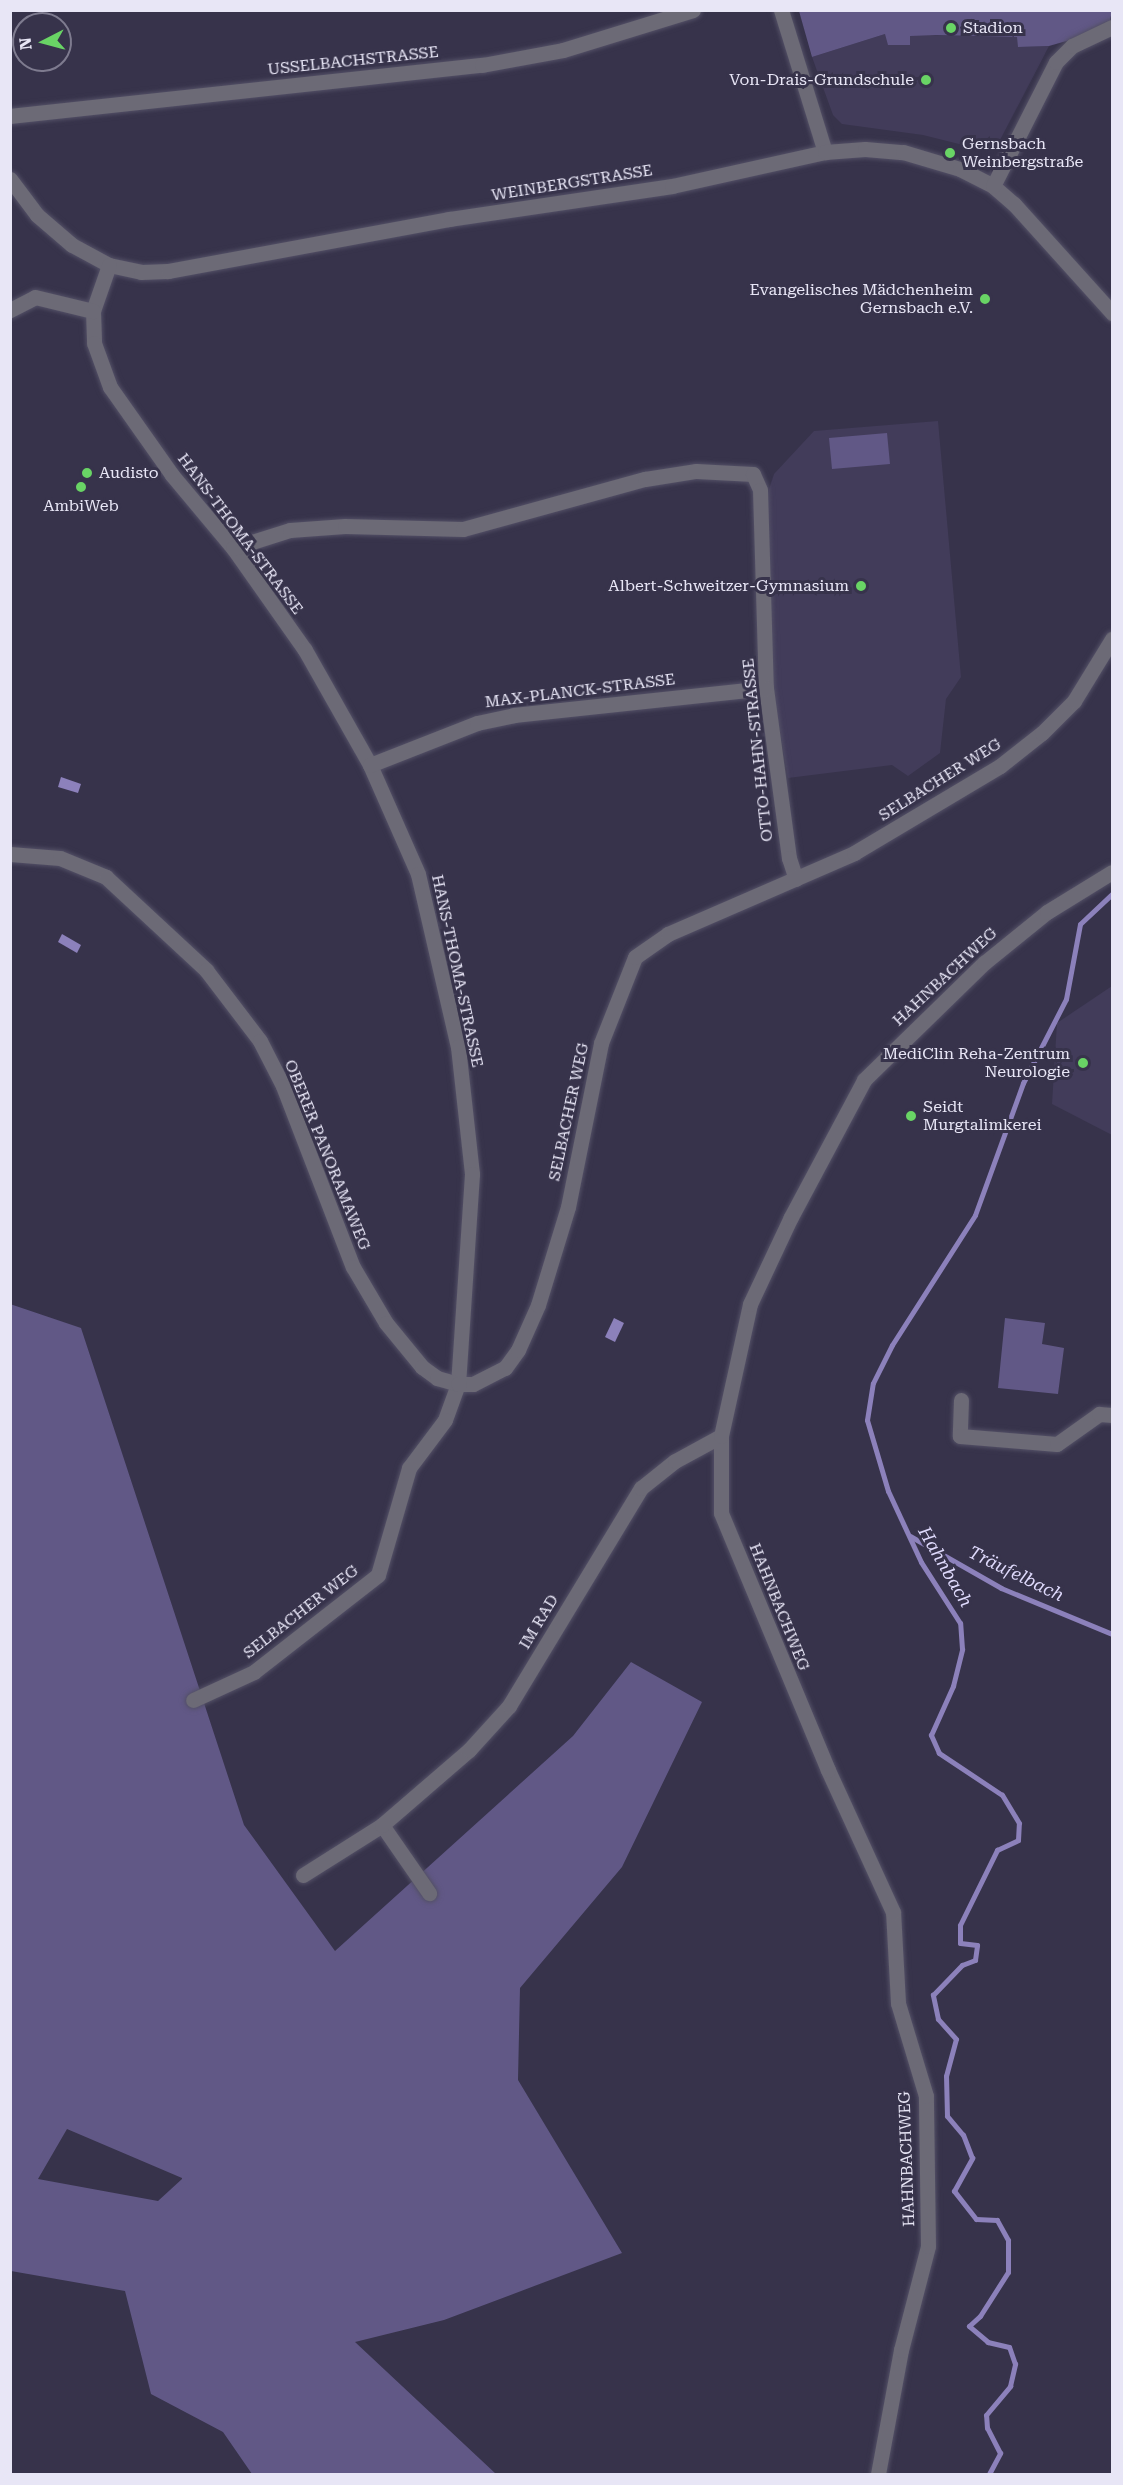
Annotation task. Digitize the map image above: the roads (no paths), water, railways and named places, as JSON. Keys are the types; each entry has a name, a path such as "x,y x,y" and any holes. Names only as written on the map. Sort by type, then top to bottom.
{"street":[{"name":"USSELBACHSTRASSE","path":"10,116 482,65 563,50 693,10"},
{"path":"781,10 825,152"},
{"path":"993,186 1056,62 1072,46 1113,27"},
{"name":"WEINBERGSTRASSE","path":"10,179 54,232 109,265 141,272 168,271 449,219 672,186 825,152 865,148 903,152 960,169 993,186 1034,225 1113,313"},
{"name":"HANS-THOMA-STRASSE","path":"109,265 93,311 94,343 110,387 172,475 232,549 305,650 370,765 418,874 440,957 467,1105 472,1174 458,1384"},
{"path":"10,310 35,297 93,311"},
{"name":"OTTO-HAHN-STRASSE","path":"232,549 290,530 345,526 463,529 645,478 696,471 753,474 760,490 766,688 789,858 796,879"},
{"name":"SELBACHER WEG","path":"194,1700 254,1672 378,1575 409,1468 445,1420 458,1384 488,1379 505,1368 518,1350 538,1305 568,1207 601,1044 635,957 668,934 796,879 910,823 1009,759 1042,733 1074,701 1113,639"},
{"name":"MAX-PLANCK-STRASSE","path":"370,765 495,719 766,688"},
{"name":"OBERER PANORAMAWEG","path":"10,854 60,858 106,877 206,970 260,1041 283,1086 353,1267 386,1323 422,1367 437,1378 458,1384"},
{"name":"HAHNBACHWEG","path":"878,2475 901,2350 928,2246 926,2096 898,2003 893,1912 828,1770 722,1513 721,1436 750,1304 791,1217 864,1080 984,963 1047,912 1113,873"},
{"path":"961,1400 960,1436 1057,1444 1099,1414 1113,1415"},
{"name":"IM RAD","path":"303,1875 382,1824 469,1750 509,1706 641,1488 675,1461 721,1436"},
{"path":"382,1824 429,1893"}],"waterway":[{"name":"Hahnbach","path":"989,2474 1000,2453 987,2428 986,2415 1010,2386 1015,2364 1009,2347 988,2342 969,2326 980,2316 1008,2272 1008,2240 997,2220 976,2219 954,2191 972,2158 963,2135 947,2116 946,2076 956,2039 938,2019 933,1995 962,1965 975,1960 977,1945 960,1943 960,1925 997,1850 1018,1840 1019,1823 1002,1795 939,1753 931,1735 953,1686 962,1649 960,1623 921,1562 888,1491 867,1420 873,1383 892,1345 975,1215 1023,1083 1066,999 1080,924 1112,894"},
{"name":"Träufelbach","path":"910,1536 1001,1588 1112,1634"}],"place":[{"name":"Stadion","path":"951,28"},
{"name":"Von-Drais-Grundschule","path":"926,80"},
{"name":"Gernsbach Weinbergstraße","path":"950,153"},
{"name":"Evangelisches Mädchenheim Gernsbach e.V.","path":"985,299"},
{"name":"Audisto","path":"87,473"},
{"name":"AmbiWeb","path":"81,487"},
{"name":"Albert-Schweitzer-Gymnasium","path":"861,586"},
{"name":"MediClin Reha-Zentrum Neurologie","path":"1083,1063"},
{"name":"Seidt Murgtalimkerei","path":"911,1116"}]}
